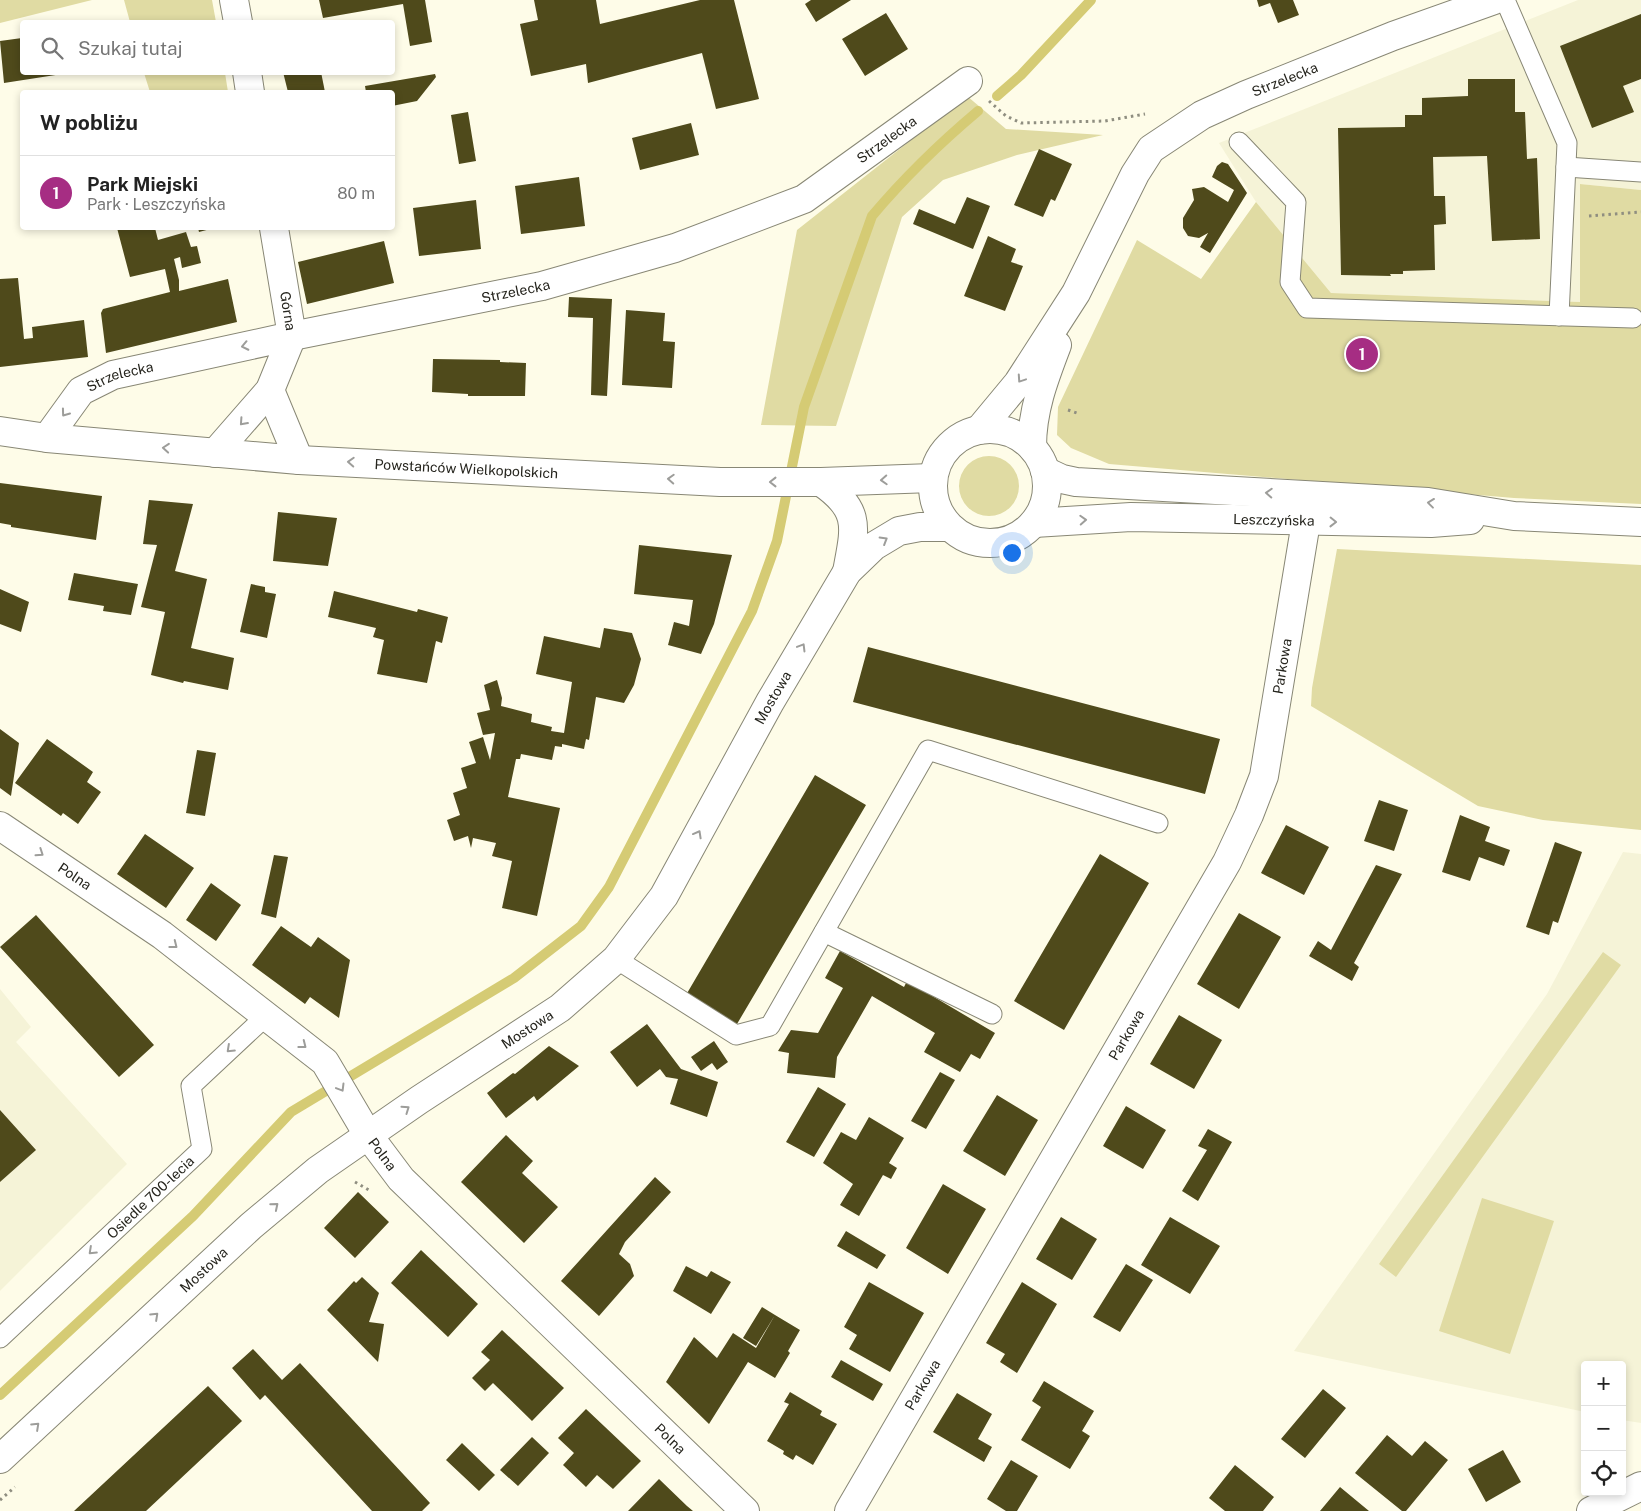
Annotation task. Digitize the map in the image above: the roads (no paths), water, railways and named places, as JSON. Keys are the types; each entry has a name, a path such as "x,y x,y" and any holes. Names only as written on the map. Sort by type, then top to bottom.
{"street":[{"path":"234,0 238,20"},
{"name":"Strzelecka","path":"1032,447 1032,424 1038,396 1076,294 1135,174 1151,150 1202,115 1246,95 1393,36 1494,0"},
{"path":"247,75 250,90"},
{"name":"Strzelecka","path":"47,438 81,391 113,375 292,336 542,286 676,248 786,206 804,199 968,81"},
{"name":"Górna","path":"215,453 270,390 292,336 274,230"},
{"name":"Strzelecka","path":"979,430 1018,383 1076,294"},
{"path":"270,390 299,460"},
{"path":"993,429 1008,432 1032,447 1045,471 1047,489 1043,507 1034,523 1020,536 1002,543 983,544 964,538 948,527 938,512 932,496 932,478 943,452 953,441 979,430 993,429"},
{"name":"Powstańców Wielkopolskich","path":"0,431 47,438 299,460 720,482 821,482 932,478"},
{"name":"Leszczyńska","path":"1045,471 1062,479 1076,482 1428,502 1514,516 1641,522"},
{"path":"821,482 837,493 847,505 853,522 853,538 847,572"},
{"name":"Leszczyńska","path":"1034,523 1131,517 1306,522 1432,523 1514,516"},
{"name":"Parkowa","path":"849,1511 1222,870 1249,815 1264,776 1306,522"},
{"name":"Mostowa","path":"0,1459 251,1226 318,1170 362,1125 560,1008 616,959 664,896 770,702 847,572 874,546 899,531 920,527 948,527"},
{"name":"Polna","path":"0,826 162,935 325,1062 362,1125 400,1179 745,1511"},
{"path":"1591,1511 1641,1486"}],"lane":[{"path":"1505,0 1567,143 1560,316"},
{"path":"1239,142 1296,202 1290,282 1307,308 1633,318"},
{"path":"1566,167 1641,172"},
{"path":"616,959 736,1035 770,1026 928,750 1158,822"},
{"path":"824,932 992,1014"},
{"name":"Osiedle 700-lecia","path":"0,1338 202,1149 191,1086 266,1016"}],"waterway":[{"path":"997,96 1021,75 1091,0"},
{"path":"0,1395 193,1216 291,1112 514,978 581,926 609,887 752,611 777,541 804,407 872,216 923,161 978,111"}],"place":[{"name":"Park Miejski","path":"1362,354"}]}
